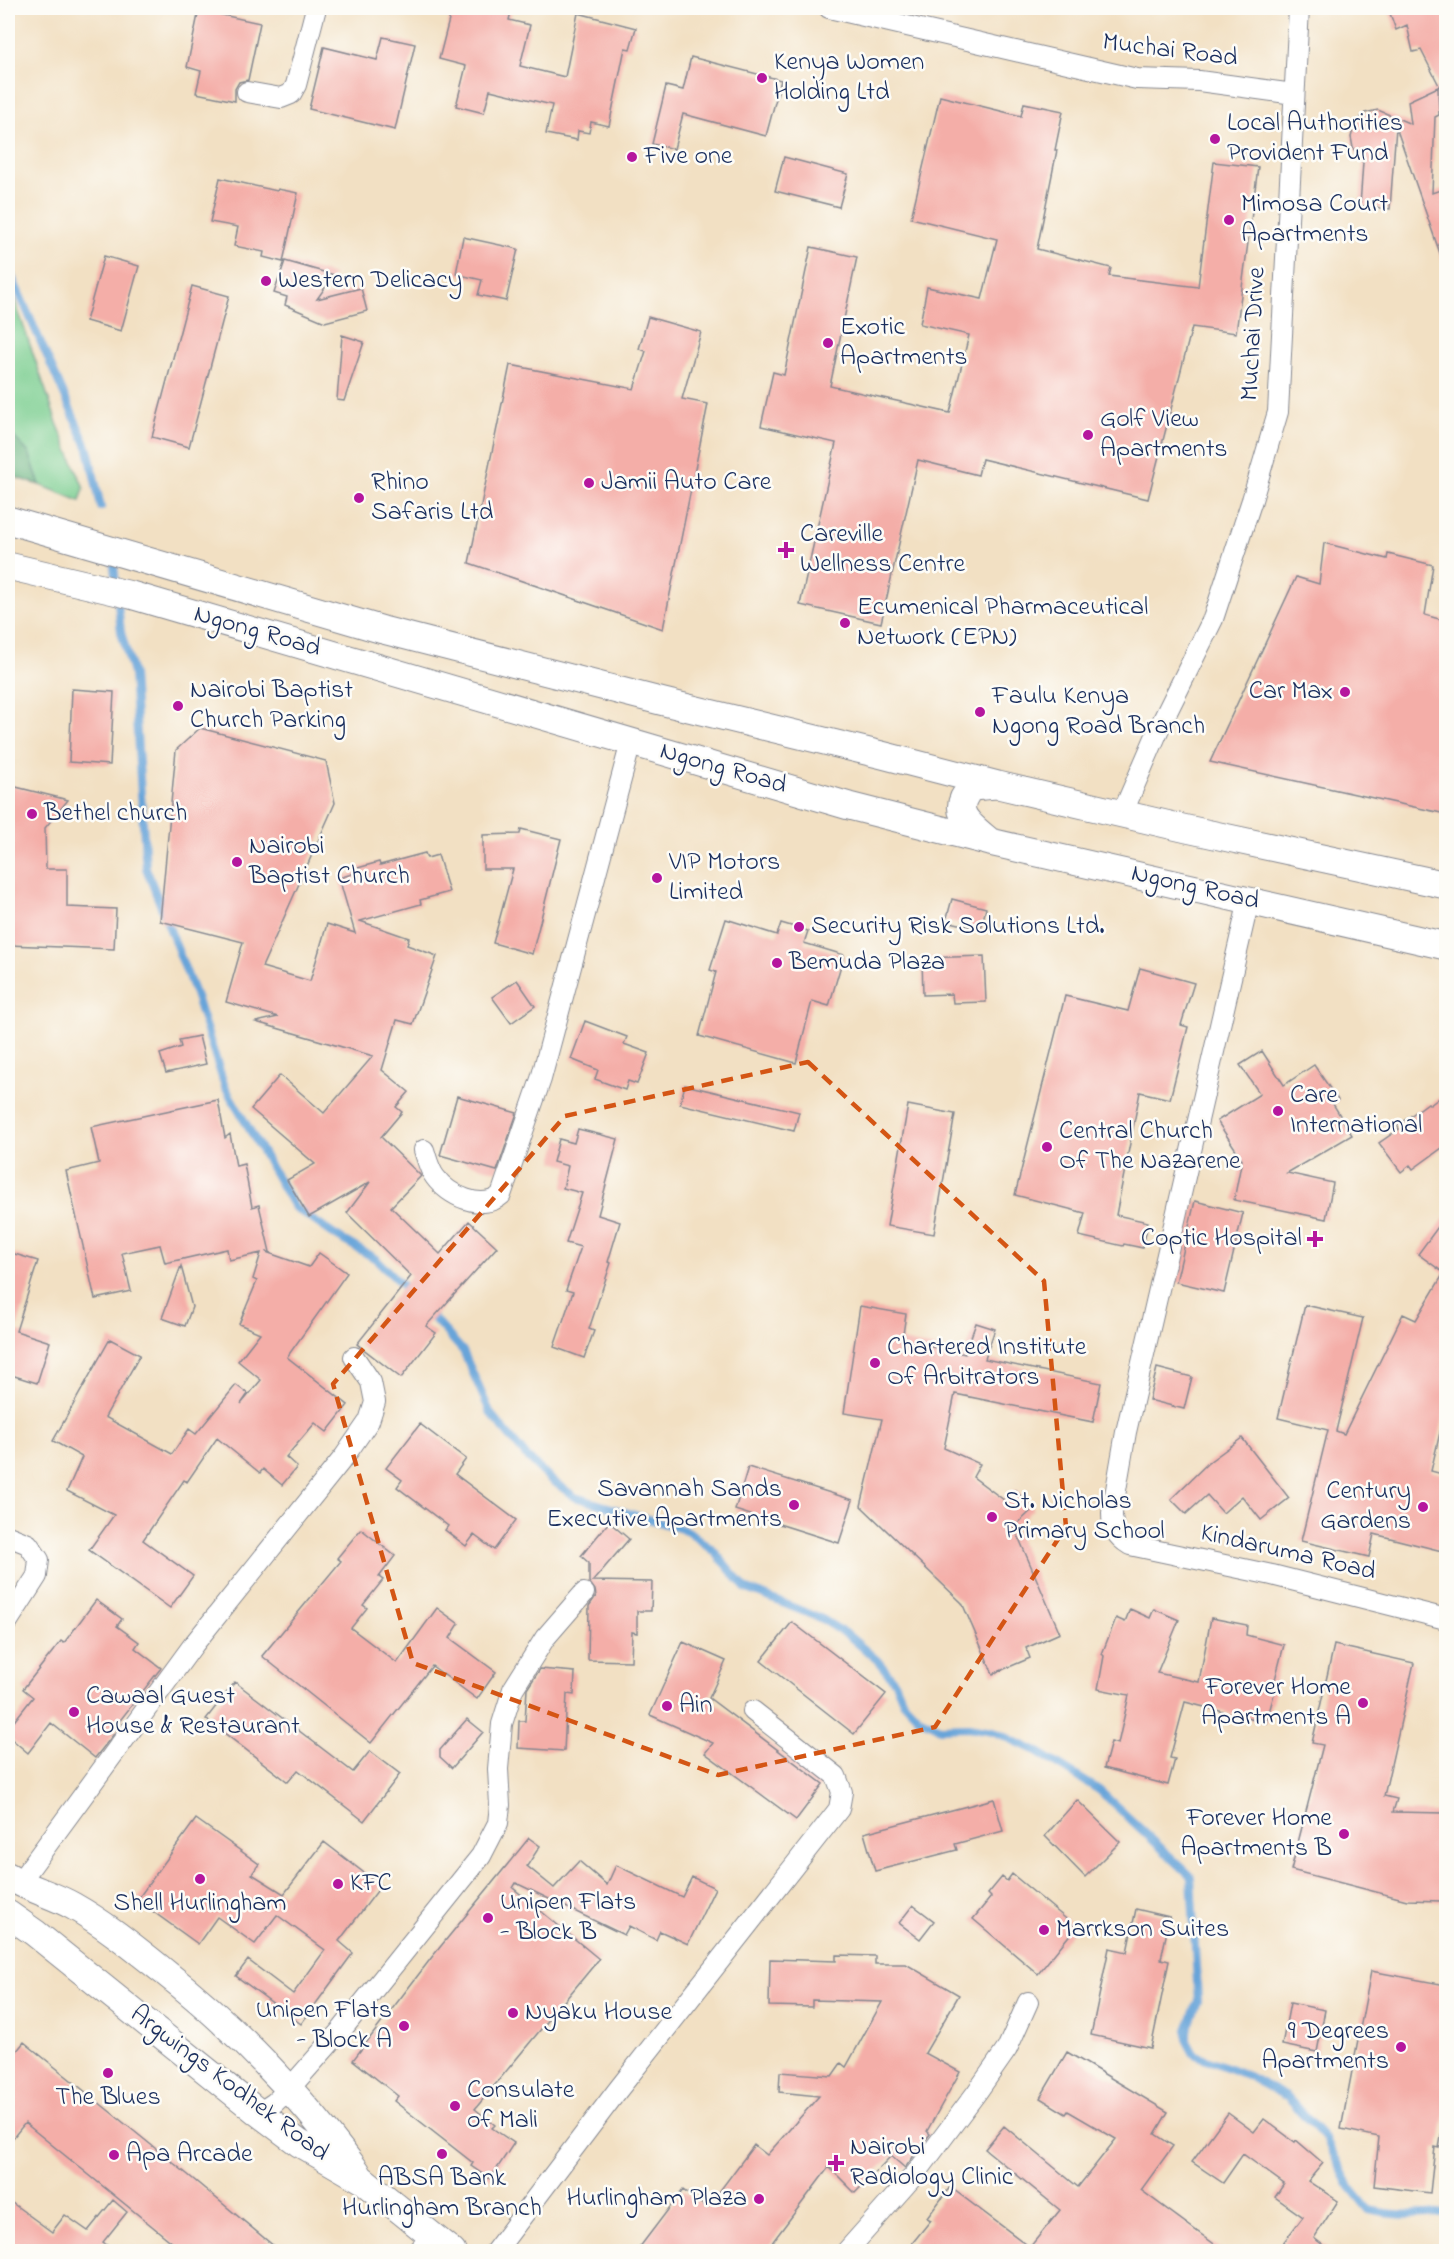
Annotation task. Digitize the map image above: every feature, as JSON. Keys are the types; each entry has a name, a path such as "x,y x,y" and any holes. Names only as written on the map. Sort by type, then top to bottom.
{"main road":[{"name":"Ngong Road","path":"8,520 383,630 998,785 1441,889"},
{"name":"Ngong Road","path":"8,566 131,595 849,806 990,842 1442,942"},
{"path":"990,842 968,823 961,807 963,796 972,787 998,785"},
{"path":"13,1879 73,1906 130,1943 190,1991 290,2088 322,2124 363,2180"},
{"name":"Argwings Kodhek Road","path":"8,1914 299,2143 363,2180 434,2246"}],"street":[{"path":"247,92 281,98 291,94 296,85 316,8"},
{"name":"Muchai Road","path":"829,8 1137,78 1199,81 1294,94"},
{"name":"Muchai Drive","path":"1122,814 1161,724 1212,619 1252,500 1278,412 1299,8"},
{"path":"424,1150 433,1174 454,1195 486,1203 495,1201 501,1195 541,1079 631,742"},
{"name":"Kindaruma Road","path":"1249,900 1126,1432 1112,1513 1112,1526 1119,1538 1130,1545 1272,1575 1446,1619"},
{"path":"13,1879 194,1644 344,1457 369,1421 375,1402 371,1382 354,1357"},
{"path":"8,1536 28,1544 39,1560 37,1576 8,1621"},
{"path":"259,2113 290,2088 344,2028 480,1856 498,1823 500,1805 498,1769 502,1724 513,1689 545,1638 584,1593"},
{"path":"495,2252 610,2100 839,1809 842,1792 836,1776 753,1711"},
{"path":"846,2252 917,2172 977,2092 1007,2049 1028,2002"}],"highlighted area":[{"path":"808,1062 1044,1281 1066,1527 935,1727 718,1775 413,1663 333,1384 565,1116"}],"green space":[{"path":"8,281 57,423 84,488 80,501 40,485 29,453 11,435 10,389 8,387"},
{"path":"8,387 10,389 12,435 29,453 40,485 8,475"}],"building":[{"path":"452,8 512,8 509,20 530,25 520,66 565,77 578,13 636,28 630,49 625,48 609,126 591,122 589,133 578,131 577,140 546,134 552,105 490,90 484,113 456,106 466,66 439,59"},
{"path":"1388,8 1446,8 1446,99 1421,50 1413,52 1407,25 1396,30"},
{"path":"199,10 260,23 248,80 239,82 235,89 235,101 196,93 201,71 187,67"},
{"path":"383,37 415,44 395,130 309,109 324,47 377,60"},
{"path":"691,57 781,80 766,136 683,114 674,149 652,144 666,86 683,90"},
{"path":"1438,87 1439,115 1435,117 1432,193 1446,188 1446,261 1443,262 1396,127 1390,209 1360,206 1363,162 1353,148 1351,137 1355,124 1365,113 1378,110 1411,124 1408,101"},
{"path":"940,96 1021,116 1024,103 1063,111 1037,249 1111,268 1109,276 1198,287 1214,162 1258,167 1236,333 1192,327 1148,499 982,459 978,475 918,460 881,623 800,605 836,443 761,426 773,372 784,375 811,247 857,257 830,386 950,413 969,335 920,324 927,287 982,299 997,239 911,218"},
{"path":"784,157 848,174 839,207 775,191"},
{"path":"220,178 277,191 278,189 298,193 283,262 263,257 264,252 234,246 238,227 210,222"},
{"path":"463,237 518,249 506,301 478,295 482,280 456,274"},
{"path":"104,256 139,266 121,331 86,321"},
{"path":"285,261 334,275 317,299 361,288 367,311 325,322 285,305 287,297 274,293"},
{"path":"192,286 229,296 189,447 152,437"},
{"name":"Jamii Auto Care","path":"648,317 701,332 682,399 708,404 663,629 469,563 510,365 634,389 646,351 639,349"},
{"path":"342,335 364,342 344,401 337,400"},
{"name":"Car Max","path":"1324,543 1387,559 1388,554 1433,565 1425,615 1446,621 1446,814 1210,762 1296,577 1319,584"},
{"path":"72,689 114,692 110,765 69,762"},
{"path":"200,728 326,761 335,803 262,967 310,981 327,924 355,933 339,878 355,873 354,869 379,862 380,865 425,853 427,858 438,855 449,892 420,900 421,904 360,921 409,938 407,945 437,956 413,1024 397,1020 382,1070 409,1092 396,1107 402,1112 381,1137 421,1176 391,1207 440,1254 469,1221 497,1247 426,1326 436,1333 401,1378 357,1344 411,1276 347,1213 370,1182 309,1217 287,1180 315,1164 251,1109 280,1075 324,1113 373,1056 256,1022 278,1017 226,1002 243,942 160,921 176,750"},
{"path":"8,785 68,800 45,828 46,869 67,869 67,907 116,909 114,949 8,945"},
{"path":"521,829 561,839 532,954 493,943 513,869 483,869 483,835 520,834"},
{"path":"952,899 986,908 981,929 946,921"},
{"path":"726,919 777,935 781,923 808,931 804,943 844,955 829,1006 812,1001 796,1063 699,1036 716,972 710,970"},
{"path":"984,956 986,1002 953,1003 952,994 923,995 922,958"},
{"path":"1140,968 1194,983 1181,1025 1188,1027 1170,1099 1140,1092 1116,1215 1148,1222 1143,1248 1079,1236 1085,1213 1015,1195 1065,996 1128,1011"},
{"path":"517,980 535,1006 511,1023 492,997"},
{"path":"585,1021 627,1037 624,1044 649,1053 637,1084 628,1081 625,1090 595,1079 598,1070 571,1059"},
{"path":"199,1036 206,1064 166,1073 160,1054 181,1047 179,1040"},
{"path":"1262,1051 1284,1085 1314,1065 1338,1100 1333,1104 1352,1135 1287,1173 1333,1183 1326,1219 1234,1200 1242,1159 1217,1121 1260,1094 1240,1065"},
{"path":"685,1085 799,1112 794,1131 680,1104"},
{"path":"1446,1093 1446,1145 1413,1169 1410,1165 1401,1172 1379,1143 1399,1129 1397,1126"},
{"path":"457,1096 517,1113 497,1171 440,1155"},
{"path":"218,1100 225,1138 230,1134 236,1166 244,1164 252,1207 259,1205 270,1252 266,1252 309,1267 319,1253 347,1273 287,1357 348,1405 327,1432 315,1423 286,1457 297,1467 282,1485 263,1469 260,1473 217,1438 187,1482 184,1480 143,1540 193,1576 170,1608 89,1550 114,1515 67,1491 82,1457 53,1441 110,1339 140,1355 105,1417 172,1454 189,1429 196,1434 236,1385 248,1394 241,1404 261,1380 238,1361 260,1333 239,1324 257,1281 253,1279 261,1253 229,1260 227,1249 165,1263 160,1245 122,1253 131,1291 95,1299 66,1171 99,1163 91,1127"},
{"path":"908,1105 955,1114 934,1234 887,1226"},
{"path":"578,1129 618,1139 598,1215 620,1222 608,1262 611,1263 589,1329 594,1331 584,1358 554,1347 573,1292 566,1290 581,1247 566,1243 582,1193 563,1188 568,1166 553,1162 559,1139 574,1143"},
{"path":"1195,1201 1243,1213 1224,1293 1176,1282"},
{"path":"1446,1216 1446,1407 1431,1471 1446,1475 1446,1552 1374,1534 1369,1557 1301,1541 1328,1430 1278,1418 1305,1305 1363,1318 1336,1431 1344,1434 1403,1314 1416,1320 1444,1273 1418,1254"},
{"path":"8,1252 38,1261 16,1331 50,1342 37,1383 8,1374"},
{"path":"181,1266 192,1307 185,1326 162,1318"},
{"path":"860,1306 906,1314 902,1341 965,1354 976,1323 995,1329 985,1359 1101,1383 1093,1422 955,1394 944,1448 980,1464 973,1477 1004,1500 1015,1490 1033,1509 1014,1527 1060,1633 1026,1648 1030,1658 993,1674 962,1603 861,1506 882,1419 844,1413"},
{"path":"1157,1368 1192,1377 1184,1409 1149,1400"},
{"path":"420,1424 466,1459 455,1474 516,1520 494,1550 474,1535 466,1546 445,1530 448,1526 397,1487 402,1480 386,1468"},
{"path":"1242,1438 1289,1498 1261,1520 1242,1496 1223,1513 1207,1495 1186,1514 1171,1499 1209,1462"},
{"name":"Savannah Sands Executive Apartments","path":"748,1467 853,1500 839,1543 735,1510"},
{"path":"609,1522 629,1539 593,1581 652,1582 651,1611 637,1611 637,1633 632,1632 631,1661 588,1660 589,1606 596,1596 589,1582 589,1563 581,1556"},
{"path":"361,1529 395,1556 379,1577 383,1580 363,1605 367,1608 351,1628 397,1663 437,1608 459,1624 450,1638 496,1672 477,1699 432,1666 371,1743 262,1656 341,1561 337,1558"},
{"name":"Cawaal Guest House & Restaurant","path":"96,1600 122,1619 117,1626 139,1642 135,1648 161,1668 114,1728 117,1730 95,1758 51,1723 28,1753 8,1736 8,1729 33,1697 23,1689 61,1641 64,1643"},
{"path":"1130,1609 1150,1618 1154,1609 1179,1620 1157,1673 1199,1682 1211,1618 1247,1625 1246,1635 1284,1645 1266,1723 1185,1702 1170,1758 1175,1759 1168,1785 1104,1768 1111,1742 1118,1744 1129,1695 1098,1689 1104,1656 1102,1654 1116,1618 1125,1622"},
{"path":"792,1622 886,1694 854,1734 761,1661"},
{"path":"683,1642 726,1661 709,1698 823,1784 796,1820 705,1753 713,1743 650,1715"},
{"path":"1334,1645 1414,1663 1384,1796 1397,1799 1393,1812 1446,1813 1446,1861 1443,1861 1442,1901 1407,1900 1291,1870 1323,1745 1312,1743"},
{"path":"540,1669 575,1672 574,1695 567,1694 564,1751 518,1748 519,1721 525,1721 527,1689"},
{"path":"235,1682 353,1772 370,1751 400,1774 364,1821 298,1770 288,1782 206,1719"},
{"path":"467,1719 483,1732 452,1768 440,1757 440,1750"},
{"path":"994,1799 1003,1831 955,1844 957,1850 875,1871 864,1833"},
{"path":"1077,1800 1120,1842 1085,1877 1045,1836"},
{"path":"196,1819 259,1864 252,1874 284,1894 324,1842 381,1886 339,1941 353,1953 301,2024 236,1976 248,1960 293,1994 325,1950 277,1915 255,1944 217,1917 198,1944 137,1900"},
{"path":"529,1838 540,1846 527,1866 554,1888 579,1861 607,1885 616,1865 682,1897 692,1877 715,1888 688,1944 660,1931 656,1940 629,1926 624,1935 516,1883 513,1888 599,1959 475,2109 495,2125 492,2128 514,2143 490,2179 471,2166 473,2163 394,2101 398,2096 353,2060 432,1957"},
{"path":"1012,1874 1076,1927 1038,1974 973,1919 991,1897 988,1894 1002,1877 1007,1881"},
{"path":"913,1905 934,1921 920,1939 899,1923"},
{"path":"1136,1909 1170,1917 1161,1959 1169,1961 1151,2048 1091,2035 1109,1948 1127,1952"},
{"path":"836,1955 875,1956 875,1964 906,1964 959,1995 925,2053 960,2072 927,2131 930,2134 905,2168 891,2156 855,2193 829,2167 765,2252 636,2252 683,2190 707,2208 754,2145 767,2155 819,2096 779,2092 780,2072 832,2076 841,2063 846,2067 882,2002 812,2000 812,2007 769,2006 770,1959 836,1961"},
{"name":"9 Degrees Apartments","path":"1371,1971 1446,1985 1446,2109 1439,2148 1435,2147 1430,2193 1374,2186 1379,2137 1341,2129"},
{"path":"1290,2003 1325,2010 1317,2052 1282,2045"},
{"name":"Apa Arcade","path":"24,2042 281,2252 184,2252 25,2123 8,2144 8,2062"},
{"path":"1067,2052 1168,2112 1155,2134 1173,2146 1141,2190 1225,2252 905,2252 931,2220 927,2218 950,2187 1030,2247 1060,2210 985,2149 1004,2126 1078,2187 1116,2139 1068,2111 1066,2114 1040,2098"},
{"path":"1228,2113 1254,2132 1264,2119 1295,2142 1296,2140 1323,2163 1308,2181 1338,2201 1314,2238 1332,2252 1276,2252 1303,2217 1275,2197 1284,2184 1243,2154 1223,2183 1192,2162"},
{"path":"8,2200 52,2232 65,2215 88,2231 113,2200 127,2212 103,2242 116,2252 8,2252"}],"waterway":[{"path":"8,268 88,449 101,507"},
{"path":"113,557 121,632 133,674 146,868 195,994 225,1087 294,1207 336,1236 376,1259 409,1292"},
{"path":"427,1311 463,1351 491,1414 526,1456 550,1479 575,1497 688,1531 714,1551 745,1588 822,1619 849,1636 877,1660 895,1682 903,1701 919,1718 940,1728 968,1727 993,1731 1038,1752 1099,1790 1191,1876 1198,2001 1187,2030 1187,2041 1194,2054 1246,2075 1287,2097 1326,2139 1350,2187 1369,2210 1407,2215 1446,2212"}],"place":[{"name":"Kenya Women Holding Ltd","path":"762,78"},
{"name":"Local Authorities Provident Fund","path":"1215,139"},
{"name":"Five one","path":"632,157"},
{"name":"Mimosa Court Apartments","path":"1229,220"},
{"name":"Western Delicacy","path":"266,281"},
{"name":"Exotic Apartments","path":"828,343"},
{"name":"Golf View Apartments","path":"1088,435"},
{"name":"Jamii Auto Care","path":"589,483"},
{"name":"Rhino Safaris Ltd","path":"359,498"},
{"name":"Careville Wellness Centre","path":"786,550"},
{"name":"Ecumenical Pharmaceutical Network (EPN)","path":"845,623"},
{"name":"Car Max","path":"1345,692"},
{"name":"Nairobi Baptist Church Parking","path":"178,706"},
{"name":"Faulu Kenya Ngong Road Branch","path":"980,712"},
{"name":"Bethel church","path":"32,814"},
{"name":"Nairobi Baptist Church","path":"237,862"},
{"name":"VIP Motors Limited","path":"657,878"},
{"name":"Security Risk Solutions Ltd.","path":"799,927"},
{"name":"Bemuda Plaza","path":"777,963"},
{"name":"Care International","path":"1278,1111"},
{"name":"Central Church Of The Nazarene","path":"1047,1147"},
{"name":"Coptic Hospital","path":"1315,1239"},
{"name":"Chartered Institute Of Arbitrators","path":"875,1363"},
{"name":"Savannah Sands Executive Apartments","path":"794,1505"},
{"name":"Century Gardens","path":"1423,1507"},
{"name":"St. Nicholas Primary School","path":"992,1517"},
{"name":"Forever Home Apartments A","path":"1363,1703"},
{"name":"Ain","path":"667,1706"},
{"name":"Cawaal Guest House & Restaurant","path":"74,1712"},
{"name":"Forever Home Apartments B","path":"1344,1834"},
{"name":"Shell Hurlingham","path":"200,1879"},
{"name":"KFC","path":"338,1884"},
{"name":"Unipen Flats - Block B","path":"488,1918"},
{"name":"Marrkson Suites","path":"1044,1930"},
{"name":"Nyaku House","path":"513,2013"},
{"name":"Unipen Flats - Block A","path":"404,2026"},
{"name":"9 Degrees Apartments","path":"1401,2047"},
{"name":"The Blues","path":"108,2073"},
{"name":"Consulate of Mali","path":"455,2106"},
{"name":"ABSA Bank Hurlingham Branch","path":"442,2154"},
{"name":"Apa Arcade","path":"114,2155"},
{"name":"Nairobi Radiology Clinic","path":"836,2163"},
{"name":"Hurlingham Plaza","path":"759,2199"}]}
